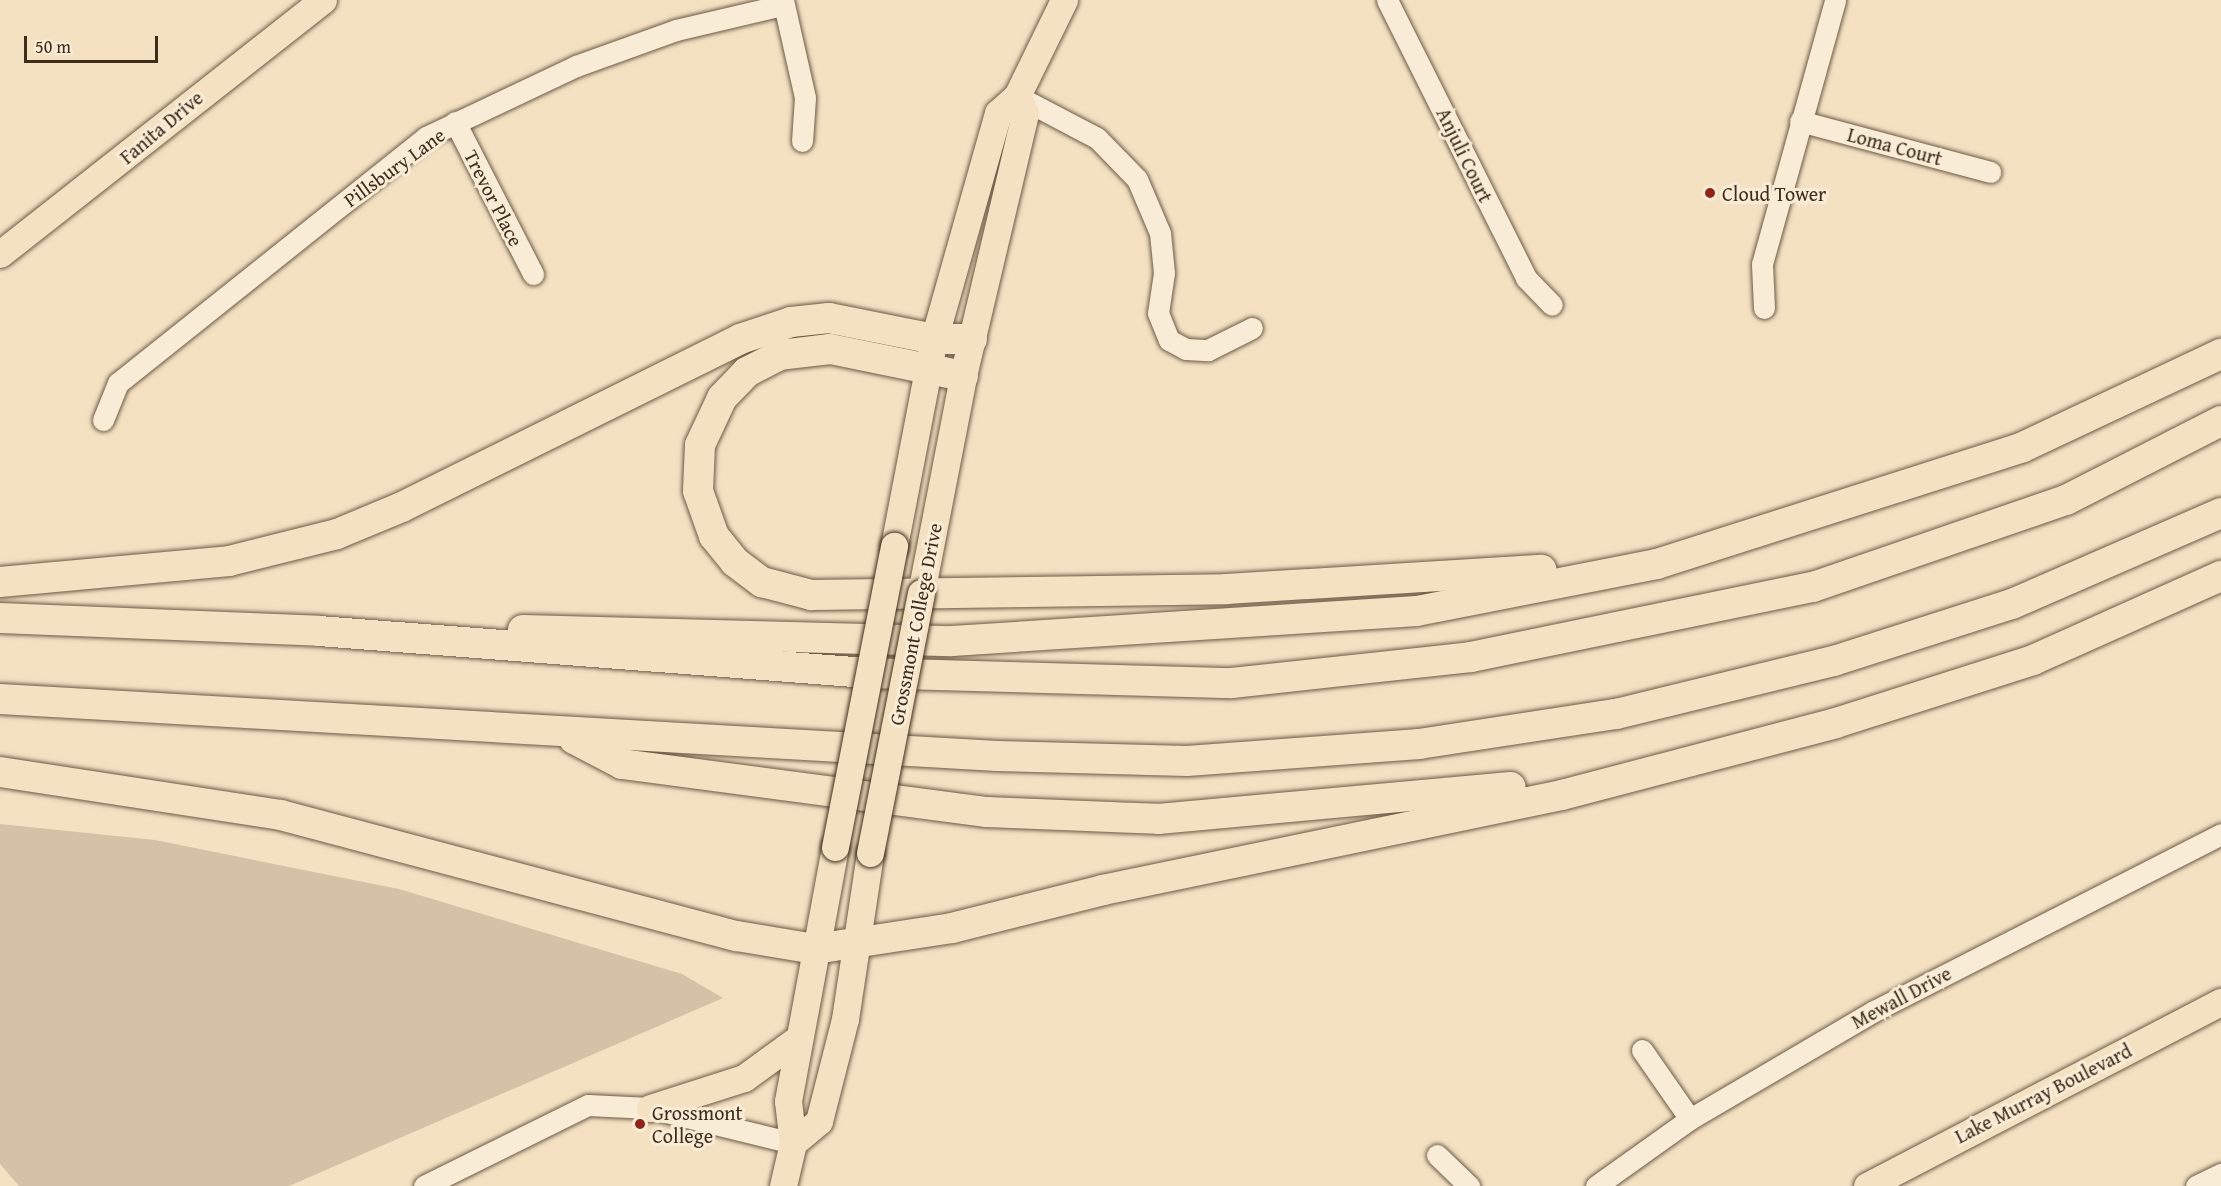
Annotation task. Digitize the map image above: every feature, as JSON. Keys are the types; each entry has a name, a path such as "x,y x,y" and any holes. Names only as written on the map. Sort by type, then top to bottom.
{"highway":[{"path":"0,582 230,561 337,534 402,507 772,327 829,318 934,339 972,339"},
{"path":"963,376 813,348 771,359 734,384 705,430 697,476 706,521 735,562 762,582 811,595 1226,589 1658,564"},
{"path":"373,635 565,628 812,639 1055,638 1417,611 1658,564 2023,447 2221,354"},
{"path":"0,618 373,635 867,673 1069,681 1232,683 1460,658 1813,587 2066,500 2221,421"},
{"path":"0,699 566,734 1188,760 1419,744 1616,714 1834,661 2012,604 2221,513"},
{"path":"0,772 281,815 737,936 815,949 858,940 952,928 1664,769 1836,723 2033,660 2221,576"},
{"path":"566,734 622,764 987,812 1158,819 1399,800 1664,769"}],"main road":[{"name":"Fanita Drive","path":"0,254 323,0"},
{"name":"Grossmont College Drive","path":"783,1186 793,1143 788,1101 799,1038 934,339 998,113 1017,96 1064,0"},
{"name":"Grossmont College Drive","path":"793,1143 819,1121 858,940 870,854 963,376 1025,112 1017,96"},
{"name":"Lake Murray Boulevard","path":"1867,1186 2221,1002"},
{"path":"650,1108 744,1078 799,1038"}],"street":[{"name":"Anjuli Court","path":"1387,0 1526,278 1552,305"},
{"path":"1764,308 1762,264 1835,0"},
{"path":"783,2 805,98 802,141"},
{"name":"Pillsbury Lane","path":"103,420 118,383 426,137 576,66 654,38 783,2"},
{"path":"1017,96 1097,138 1137,179 1160,233 1164,273 1158,313 1169,340 1186,350 1208,350 1252,328"},
{"name":"Loma Court","path":"1800,121 1989,172"},
{"name":"Trevor Place","path":"455,123 533,274"},
{"name":"Mewall Drive","path":"1596,1186 1690,1119 1919,986 2221,834"},
{"path":"1642,1050 1690,1119"},
{"path":"424,1186 588,1105 650,1108 793,1143"},
{"path":"1437,1155 1468,1186"},
{"path":"2196,1186 2221,1173"}],"shaded area":[{"path":"0,824 155,840 399,889 682,974 723,998 289,1186 19,1186 0,1164"}],"place":[{"name":"Cloud Tower","path":"1710,193"},
{"name":"Grossmont College","path":"640,1124"}]}
